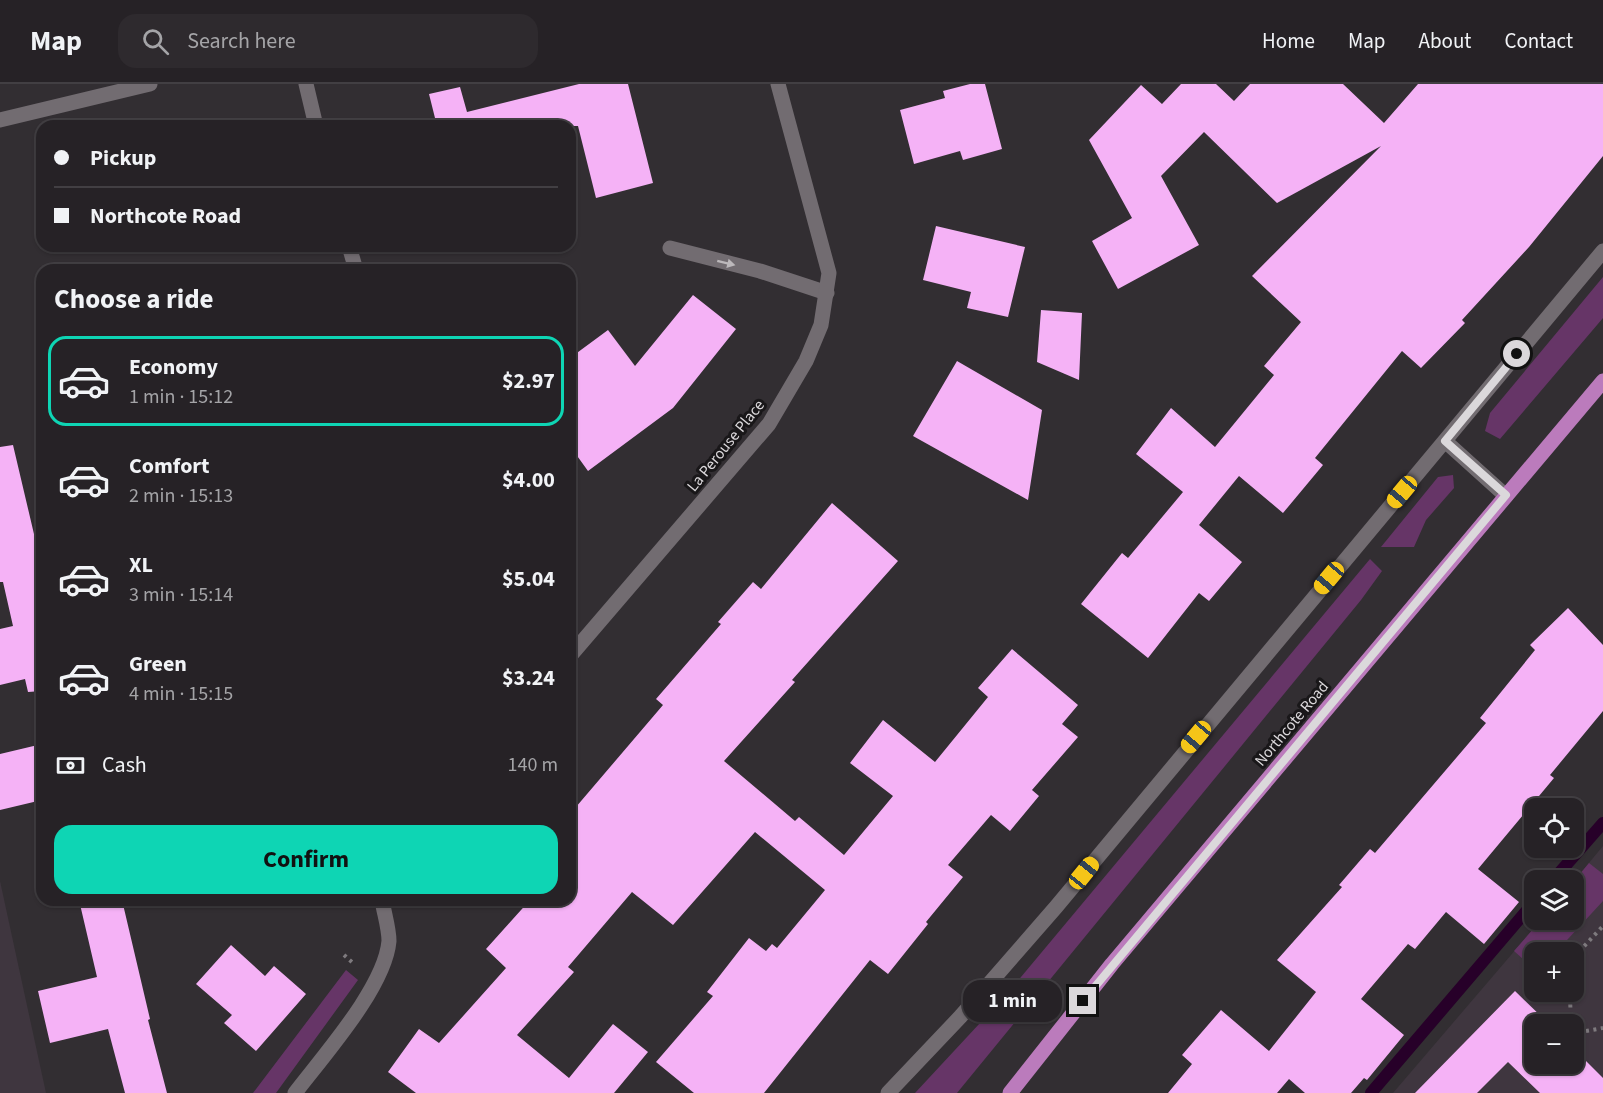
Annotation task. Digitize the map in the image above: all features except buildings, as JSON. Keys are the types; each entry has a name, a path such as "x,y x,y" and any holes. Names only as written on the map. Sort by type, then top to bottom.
{"main road":[{"name":"Northcote Road","path":"1010,1093 1112,964 1603,381"}],"street":[{"path":"0,120 150,84"},
{"path":"306,84 315,120"},
{"name":"La Perouse Place","path":"576,649 769,424 806,361 821,325 829,273 778,84"},
{"path":"670,248 760,271 827,293"},
{"path":"888,1093 961,1016 1056,907 1603,251"},
{"path":"1445,441 1506,495"},
{"path":"295,1093 373,987 386,959 389,939 383,906"}],"path":[{"path":"1584,946 1603,926"},
{"path":"1584,1031 1603,1028"}],"shaded area":[{"path":"1603,277 1603,318 1500,439 1485,431 1490,413"},
{"path":"1453,475 1454,488 1426,520 1414,547 1381,547 1438,477"},
{"path":"1370,559 1382,571 1361,600 957,1093 915,1093 1006,995"},
{"path":"1603,846 1603,1093 1393,1093 1532,930 1584,930 1583,870"},
{"path":"1589,863 1603,874 1603,901 1584,922 1584,870"},
{"path":"0,881 46,1093 0,1093"},
{"path":"1532,930 1576,930 1565,942 1524,942 1524,960 1514,951"},
{"path":"346,970 358,980 276,1093 253,1093"}],"waterway":[{"path":"1562,870 1603,823"},
{"path":"1371,1093 1524,914"}],"route":[{"path":"1083,1001 1506,495 1445,441 1517,354"}]}
